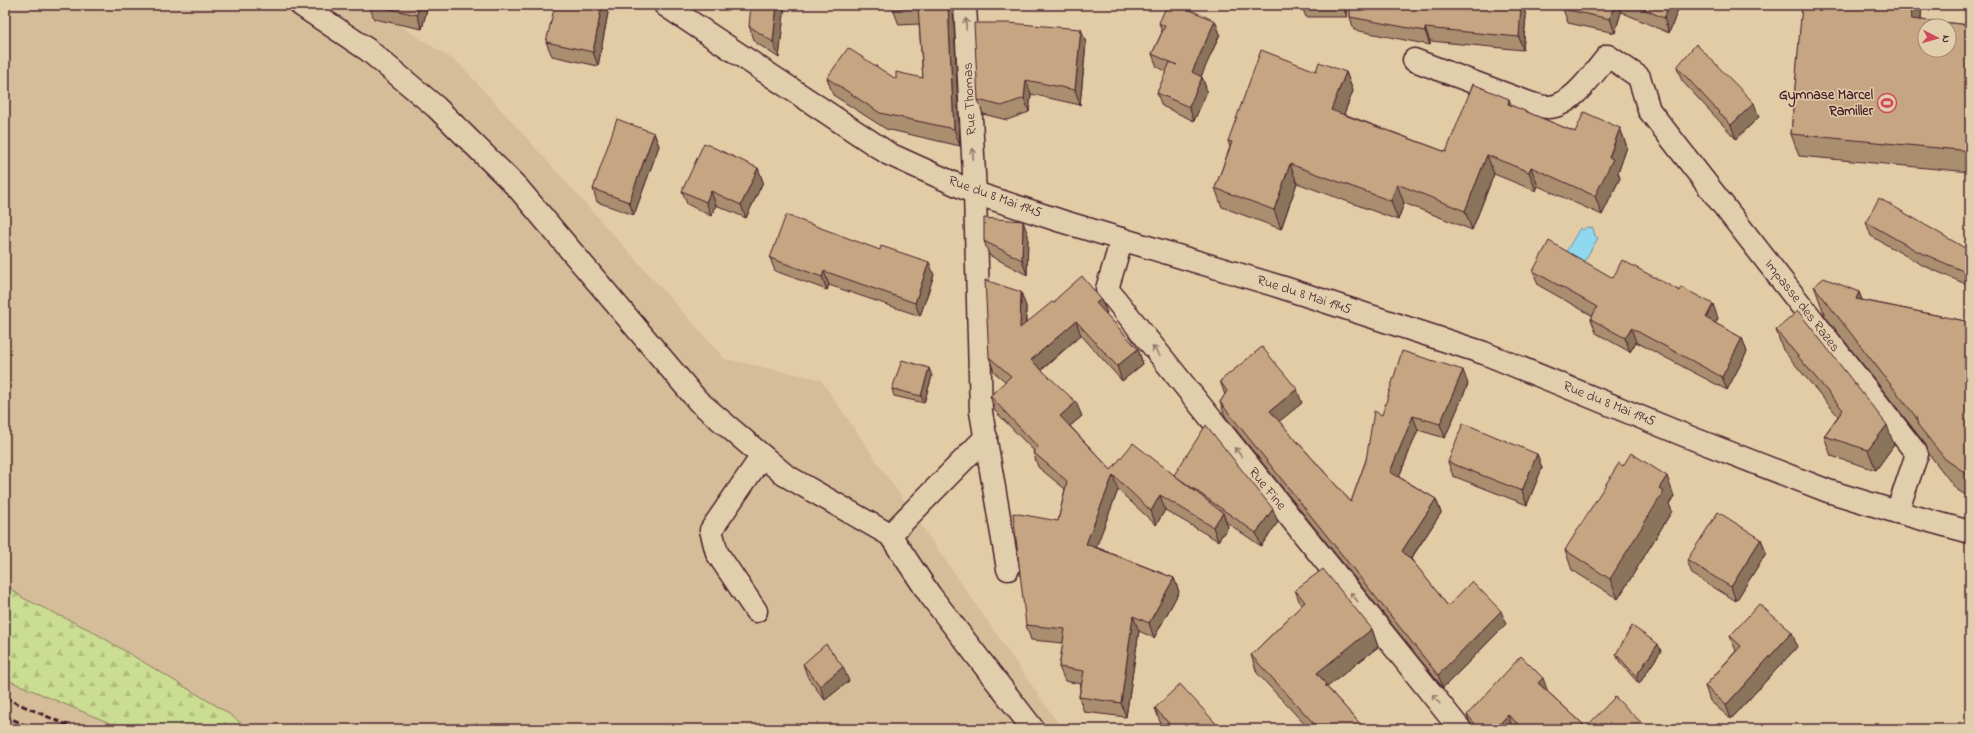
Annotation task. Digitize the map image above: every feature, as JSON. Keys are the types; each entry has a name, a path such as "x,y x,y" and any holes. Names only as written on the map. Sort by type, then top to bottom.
{"street":[{"path":"301,5 368,50 436,107 518,188 698,401 786,475 890,535 930,595 1033,729"},
{"name":"Rue du 8 Mai 1945","path":"665,5 889,154 975,193 1281,287 1484,353 1689,437 1828,491 1970,532"},
{"name":"Rue Thomas","path":"965,5 975,193 981,412 1008,569"},
{"name":"Impasse des Razes","path":"1414,60 1532,104 1548,107 1566,102 1579,90 1608,56 1639,77 1649,110 1917,454 1897,512"},
{"name":"Rue Fine","path":"1122,239 1107,289 1460,729"},
{"path":"890,535 986,437"},
{"path":"756,611 717,553 711,530 762,456"}],"shaded area":[{"path":"5,5 368,5 460,64 725,359 820,379 1062,729 5,729"}],"green space":[{"path":"5,584 23,598 90,630 225,711 249,729 124,729 5,679"}],"water":[{"path":"1587,227 1593,228 1595,236 1598,238 1581,267 1563,257 1580,228 1583,230"}],"building":[{"path":"372,5 419,5 417,15"},
{"path":"555,5 602,5 593,52 546,42"},
{"path":"751,5 777,5 773,42 749,26"},
{"path":"893,5 948,5 954,129 880,113 827,78 848,48 896,79 896,72 923,78 918,7 893,9"},
{"path":"1167,5 1179,5 1215,21 1192,72 1202,77 1189,107 1157,93 1170,62 1177,65 1152,54 1165,26 1159,23"},
{"path":"1350,5 1521,5 1519,37 1425,28 1425,31 1350,17"},
{"path":"1564,5 1614,5 1610,19 1563,9"},
{"path":"1634,5 1669,5 1664,18"},
{"name":"Gymnase Marcel Ramiller","path":"1802,5 1912,5 1911,19 1917,20 1917,58 1957,58 1957,24 1970,25 1970,151 1791,134"},
{"path":"974,23 1008,23 1081,29 1075,90 1026,80 1024,98 1002,106 978,100"},
{"path":"1696,44 1754,103 1731,125 1677,67"},
{"path":"1261,50 1316,71 1319,62 1346,72 1331,110 1446,152 1473,84 1509,99 1508,104 1575,132 1584,112 1620,128 1609,157 1613,159 1595,196 1531,167 1529,172 1487,155 1465,211 1397,184 1391,201 1290,164 1274,210 1215,188 1232,142 1228,141"},
{"path":"617,119 654,133 629,202 593,189"},
{"path":"704,143 758,168 741,205 711,191 706,202 682,191"},
{"path":"1879,198 1970,251 1970,274 1917,251 1866,222"},
{"path":"786,215 880,250 881,246 929,262 915,303 824,271 822,277 770,258"},
{"path":"984,218 1023,221 1022,260 984,241"},
{"path":"1549,241 1613,278 1622,260 1680,291 1681,287 1713,304 1706,318 1742,338 1722,377 1631,328 1625,338 1591,319 1597,307 1533,271"},
{"path":"1082,276 1101,299 1096,303 1138,349 1117,366 1076,321 1031,360 1076,402 1060,416 1111,470 1133,443 1223,513 1213,527 1160,495 1151,511 1113,475 1086,544 1174,578 1149,623 1133,616 1121,703 1079,697 1084,671 1059,667 1065,629 1026,625 1013,513 1058,521 1067,481 1033,452 1038,447 990,396 1011,376 989,357 985,280 1021,292 1020,328 1052,302 1055,303 1058,297"},
{"path":"1824,278 1859,292 1856,299 1970,322 1970,475 1945,459 1918,425 1916,417 1814,286"},
{"path":"1798,311 1887,425 1868,450 1824,436 1843,410 1776,330"},
{"path":"1262,347 1297,389 1270,411 1351,502 1366,460 1374,411 1382,415 1402,351 1463,370 1440,424 1413,416 1390,472 1436,499 1402,551 1416,565 1448,606 1472,581 1501,611 1438,675 1220,402 1227,391 1220,381"},
{"path":"902,360 929,368 921,396 892,389"},
{"path":"1463,423 1537,454 1522,491 1448,462"},
{"path":"1206,425 1273,509 1256,533 1174,475"},
{"path":"1631,453 1667,476 1659,488 1664,491 1610,579 1565,550 1619,463 1623,466"},
{"path":"1718,512 1761,539 1731,587 1687,560"},
{"path":"1323,569 1372,629 1317,673 1326,684 1325,685 1365,729 1319,729 1251,655 1305,602 1295,590"},
{"path":"1759,604 1792,632 1726,705 1705,686 1741,646 1730,636"},
{"path":"1632,626 1658,644 1636,676 1616,654"},
{"path":"826,644 843,667 820,686 803,664"},
{"path":"1521,656 1543,678 1538,683 1583,724 1579,729 1524,729 1508,715 1495,729 1480,729 1467,715"},
{"path":"1180,684 1221,729 1174,729 1155,708"},
{"path":"1615,697 1648,729 1586,729 1585,728"}],"railway":[{"path":"5,698 76,729"},
{"path":"5,716 34,729"}],"place":[{"name":"Gymnase Marcel Ramiller","path":"1887,103"}]}
